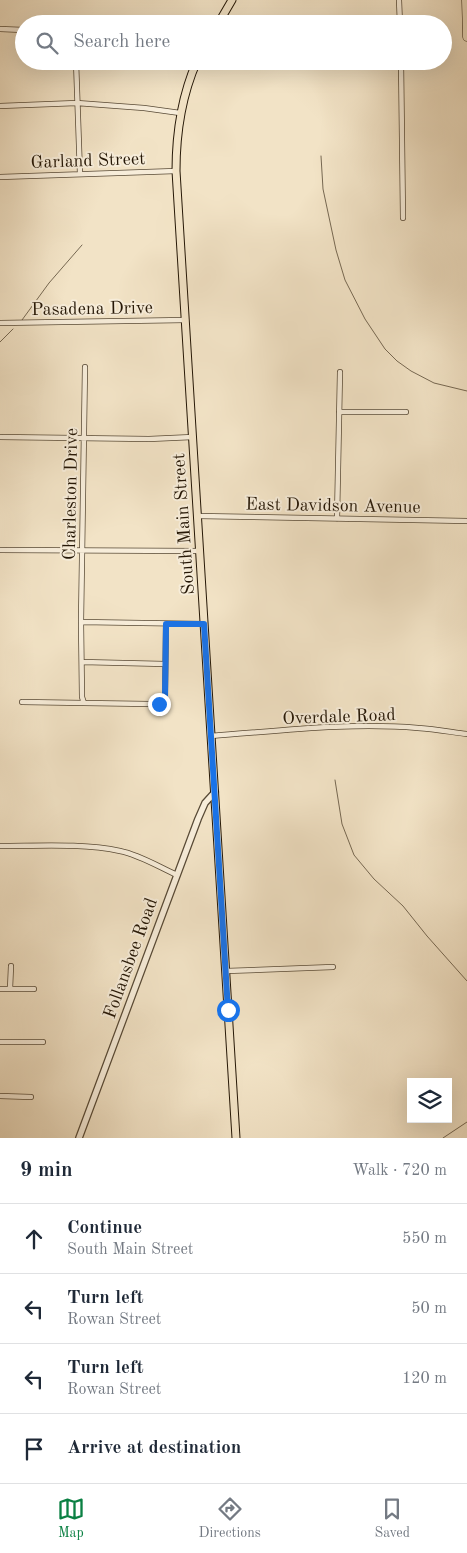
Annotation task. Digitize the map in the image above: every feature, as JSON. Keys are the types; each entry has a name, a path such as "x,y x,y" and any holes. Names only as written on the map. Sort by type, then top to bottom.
{"highway":[{"path":"466,0 467,37"}],"main road":[{"path":"223,15 232,0"},
{"name":"South Main Street","path":"194,70 180,113 176,145 176,171 236,1138"}],"street":[{"path":"399,0 400,15"},
{"path":"0,29 15,30"},
{"path":"76,70 80,174"},
{"path":"401,70 403,218"},
{"path":"0,106 77,103 180,113"},
{"name":"Garland Street","path":"0,177 176,171"},
{"name":"Pasadena Drive","path":"0,323 186,320"},
{"name":"Charleston Drive","path":"84,703 82,697 81,622 86,367"},
{"path":"337,519 340,372"},
{"path":"339,412 406,412"},
{"path":"0,438 149,439 193,437"},
{"name":"East Davidson Avenue","path":"198,516 467,521"},
{"path":"0,550 200,552"},
{"path":"81,622 204,624"},
{"path":"22,702 159,704 165,697 166,624"},
{"path":"82,662 165,664"},
{"name":"Overdale Road","path":"211,736 372,726 418,728 467,734"},
{"name":"Follansbee Road","path":"79,1138 202,809 215,792"},
{"path":"0,846 88,847 121,851 177,875"},
{"path":"10,966 10,989"},
{"path":"226,971 333,967"},
{"path":"0,989 34,989"},
{"path":"0,1042 43,1042"},
{"path":"0,1096 31,1096"}],"waterway":[{"path":"321,156 323,189 336,250 345,280 365,319 385,349 411,371 434,383 467,391"},
{"path":"22,320 49,283 82,245"},
{"path":"0,342 13,329"},
{"path":"335,780 342,824 354,855 374,879 403,906 467,981"},
{"path":"443,1138 467,1122"}],"route":[{"path":"159,704 165,697 166,624 204,624 228,1010"}]}
